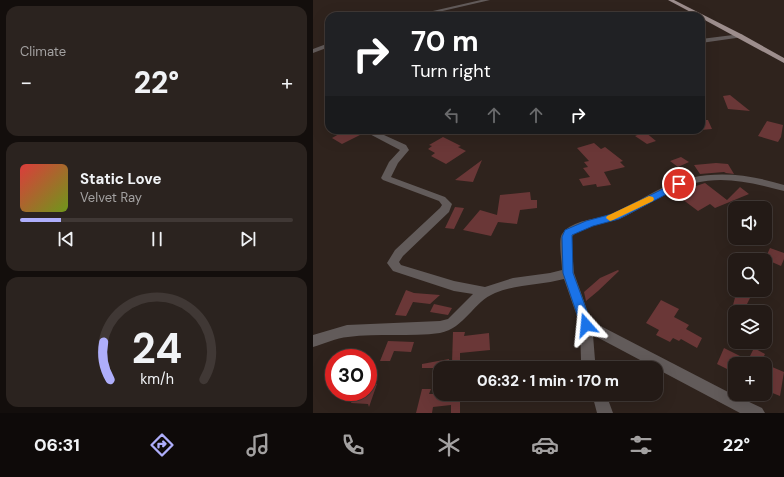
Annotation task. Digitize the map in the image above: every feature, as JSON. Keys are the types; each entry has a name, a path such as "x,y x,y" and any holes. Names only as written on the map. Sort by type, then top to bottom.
{"main road":[{"path":"670,0 694,12"},
{"path":"705,18 741,36 784,61"}],"street":[{"path":"432,12 488,0"},
{"path":"705,40 741,36"},
{"path":"313,51 325,46"},
{"path":"374,134 403,147 405,150 397,157 389,169 386,178 442,199 447,204 445,210 399,253 393,263 397,268 454,286 487,292"},
{"path":"588,361 586,325 568,273 566,237 568,233 589,224 615,216 679,184 703,178 731,176 759,180 784,188"},
{"path":"313,341 347,331 440,328 452,323 477,298 487,292 513,283 550,278 568,273"},
{"path":"586,325 725,398 757,413"},
{"path":"601,401 605,413"}],"building":[{"path":"730,95 750,111 728,109 723,96"},
{"path":"705,120 708,120 712,129 705,130"},
{"path":"767,121 783,125 781,137 778,142 758,136"},
{"path":"339,134 362,134 342,144 332,138"},
{"path":"647,134 656,141 647,144 635,136"},
{"path":"443,137 461,146 458,147 466,151 446,164 431,156 435,153 428,149 432,146 429,145"},
{"path":"594,143 601,149 605,147 623,161 620,162 625,167 604,172 611,185 597,187 596,184 583,186 579,179 590,177 583,168 588,167 584,162 589,161 577,148"},
{"path":"681,157 689,162 678,167 670,161"},
{"path":"482,160 473,182 455,180"},
{"path":"716,163 728,164 734,174 724,172 700,174 694,165"},
{"path":"705,183 727,200 740,187 749,194 732,201 728,201 728,203 715,208 710,204 698,211 678,196 684,193 681,191"},
{"path":"530,192 531,200 537,200 537,208 520,210 517,224 498,222 491,236 463,230 480,210 497,215 500,195"},
{"path":"455,207 464,208 454,229 445,228"},
{"path":"770,248 784,253 784,259 781,266 772,262 772,253 768,253"},
{"path":"618,270 619,271 586,301 584,292 600,278"},
{"path":"406,290 414,293 440,295 430,304 413,302 406,316 395,315"},
{"path":"735,297 750,297 746,305 733,305"},
{"path":"661,300 679,309 674,317 689,325 686,329 702,338 697,348 681,339 679,341 673,338 670,342 656,335 659,330 646,323"},
{"path":"434,304 452,308 448,315 430,312"},
{"path":"453,332 465,332 464,336 489,333 490,350 460,353 460,361 452,361"},
{"path":"388,341 414,342 411,352 394,351 390,361 380,361"},
{"path":"724,348 742,357 728,357 728,370 717,364"},
{"path":"754,349 765,354 764,357 750,357"},
{"path":"449,359 449,361 438,361"},
{"path":"433,362 433,368 422,368 422,364"},
{"path":"772,367 784,372 780,396 772,393"},
{"path":"422,389 431,389 429,394 433,394 433,401 460,401 460,413 451,413 451,405 433,407 432,413 416,413"},
{"path":"352,401 371,401 369,407 368,404 351,403"}],"slow traffic":[{"path":"610,218 649,199"}],"route":[{"path":"586,325 568,273 566,251 566,237 568,233 575,229 615,216 679,184"}]}
